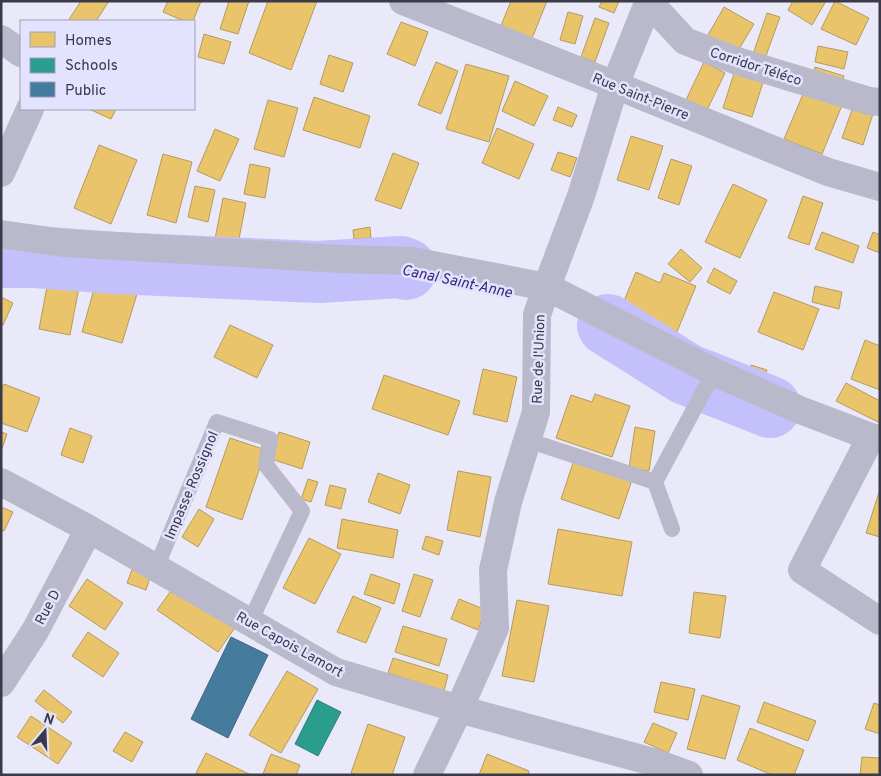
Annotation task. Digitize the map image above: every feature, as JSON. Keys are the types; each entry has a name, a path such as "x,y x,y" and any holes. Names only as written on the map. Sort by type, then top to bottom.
{"street":[{"name":"Rue Saint-Pierre","path":"402,1 828,172 880,186"},
{"name":"Rue de l'Union","path":"427,775 495,628 493,570 508,502 536,412 542,299 581,196 615,85 649,2"},
{"name":"Corridor Téléco","path":"649,2 685,41 736,61 869,101 880,102"},
{"path":"1,39 20,52"},
{"path":"1,173 30,110"},
{"path":"1,234 64,243 412,261 542,299 800,410 875,438 802,570 880,621"},
{"name":"Rue Capois Lamort","path":"1,482 89,529 336,672 459,709 653,762 689,775"},
{"name":"Rue D","path":"1,683 35,631 89,529"}],"lane":[{"path":"672,530 655,482 714,372"},
{"name":"Impasse Rossignol","path":"156,568 217,422 270,439 266,465 302,511 250,622"},
{"path":"527,440 655,482"}],"building: Homes":[{"path":"81,1 109,1 97,20 69,20"},
{"path":"168,1 201,1 193,20 182,20 163,12"},
{"path":"229,1 249,1 238,34 220,29"},
{"path":"268,1 317,1 291,70 249,53"},
{"path":"511,1 547,1 531,41 500,28"},
{"path":"602,1 619,1 614,13 599,7"},
{"path":"793,1 826,1 812,25 788,10"},
{"path":"835,1 869,18 856,45 821,29"},
{"path":"724,7 754,24 733,59 704,42"},
{"path":"568,12 583,16 575,44 560,40"},
{"path":"767,13 780,17 763,64 751,60"},
{"path":"595,18 609,23 595,62 581,57"},
{"path":"401,22 428,32 415,66 387,54"},
{"path":"204,34 231,42 224,64 198,57"},
{"path":"818,46 848,52 844,69 815,62"},
{"path":"329,55 353,63 343,92 320,84"},
{"path":"436,62 458,71 441,114 418,105"},
{"path":"704,62 725,73 707,110 686,100"},
{"path":"466,64 509,76 489,142 446,129"},
{"path":"736,67 765,76 752,117 723,108"},
{"path":"815,67 844,76 840,91 811,82"},
{"path":"515,81 548,96 534,126 502,111"},
{"path":"806,87 843,103 822,154 784,139"},
{"path":"314,97 370,116 360,148 303,130"},
{"path":"268,100 298,108 284,157 254,149"},
{"path":"558,107 577,115 572,127 553,120"},
{"path":"853,107 873,114 863,145 842,138"},
{"path":"91,110 116,110 111,119"},
{"path":"497,128 534,144 519,179 482,163"},
{"path":"215,129 239,139 220,181 197,171"},
{"path":"631,136 663,146 649,190 617,180"},
{"path":"99,145 137,160 111,224 74,208"},
{"path":"558,152 577,158 570,177 551,170"},
{"path":"393,153 419,163 401,209 375,200"},
{"path":"163,154 192,162 176,223 147,215"},
{"path":"671,159 692,166 679,205 658,198"},
{"path":"250,164 270,168 265,198 244,194"},
{"path":"733,184 767,200 740,258 705,242"},
{"path":"195,186 215,190 208,222 188,217"},
{"path":"803,196 823,203 809,245 788,238"},
{"path":"223,198 246,203 238,244 215,239"},
{"path":"370,227 371,238 354,239 353,230"},
{"path":"822,232 859,246 853,263 815,249"},
{"path":"873,232 880,235 880,253 867,248"},
{"path":"681,249 702,268 690,282 668,264"},
{"path":"714,268 737,281 730,294 707,282"},
{"path":"636,272 660,283 664,273 696,286 674,339 618,315"},
{"path":"48,281 79,287 70,335 39,329"},
{"path":"96,282 137,294 122,343 82,332"},
{"path":"815,286 842,292 839,309 812,302"},
{"path":"774,292 819,309 803,350 758,332"},
{"path":"1,297 13,303 3,325 1,325"},
{"path":"230,325 273,345 257,378 214,357"},
{"path":"865,340 880,346 880,390 851,379"},
{"path":"751,365 767,370 763,383 747,379"},
{"path":"483,369 517,377 507,422 473,414"},
{"path":"384,375 460,401 448,435 372,409"},
{"path":"846,383 880,401 880,423 836,401"},
{"path":"4,384 40,398 27,432 1,423 1,390"},
{"path":"595,394 630,406 612,457 556,438 571,395 592,402"},
{"path":"635,427 655,431 649,471 629,468"},
{"path":"70,428 92,436 83,463 61,455"},
{"path":"1,432 7,434 2,449 1,449"},
{"path":"279,432 310,442 302,469 271,459"},
{"path":"230,438 266,450 242,520 206,507"},
{"path":"574,460 632,480 619,519 561,499"},
{"path":"458,471 491,477 480,537 447,530"},
{"path":"378,473 410,485 400,514 368,502"},
{"path":"308,479 318,482 311,502 301,499"},
{"path":"330,485 346,489 341,509 325,505"},
{"path":"880,489 880,537 866,533"},
{"path":"1,507 13,512 4,531 1,530"},
{"path":"199,509 214,519 198,547 182,537"},
{"path":"342,519 398,530 393,558 337,548"},
{"path":"558,529 632,542 622,596 548,584"},
{"path":"426,536 443,541 439,555 422,549"},
{"path":"309,538 341,554 315,604 283,588"},
{"path":"134,564 152,571 146,590 127,583"},
{"path":"371,574 400,584 394,604 364,594"},
{"path":"414,574 433,580 420,617 402,611"},
{"path":"87,579 123,603 105,630 69,606"},
{"path":"176,584 236,626 218,652 157,610"},
{"path":"694,592 726,596 720,638 689,633"},
{"path":"353,596 381,608 366,643 337,632"},
{"path":"459,599 486,610 478,630 451,619"},
{"path":"517,600 549,606 534,682 502,676"},
{"path":"403,626 447,639 439,666 395,652"},
{"path":"88,632 119,653 103,677 72,656"},
{"path":"393,658 448,675 444,691 388,673"},
{"path":"287,671 318,689 281,753 249,735"},
{"path":"661,682 695,689 688,720 654,712"},
{"path":"44,690 72,712 63,723 35,701"},
{"path":"702,695 740,706 725,759 687,749"},
{"path":"764,702 816,721 808,741 757,722"},
{"path":"874,703 880,705 880,734 865,729"},
{"path":"31,716 72,743 58,764 17,737"},
{"path":"653,723 677,733 668,753 644,742"},
{"path":"368,724 405,737 392,775 357,775 351,773"},
{"path":"750,728 804,750 794,775 772,775 737,760"},
{"path":"125,732 143,742 132,762 113,751"},
{"path":"206,753 251,775 200,775 196,773"},
{"path":"271,754 300,765 296,775 263,774"},
{"path":"487,754 529,771 528,775 479,775"},
{"path":"862,757 880,758 880,775 860,775"}],"building: Schools":[{"path":"317,700 341,712 318,756 295,744"}],"building: Public":[{"path":"231,637 268,655 228,738 191,719"}],"waterway":[{"name":"Canal Saint-Anne","path":"1,257 35,257 115,263 318,272 401,267 406,269"},
{"name":"Canal Saint-Anne","path":"608,325 686,374 770,407"}]}
